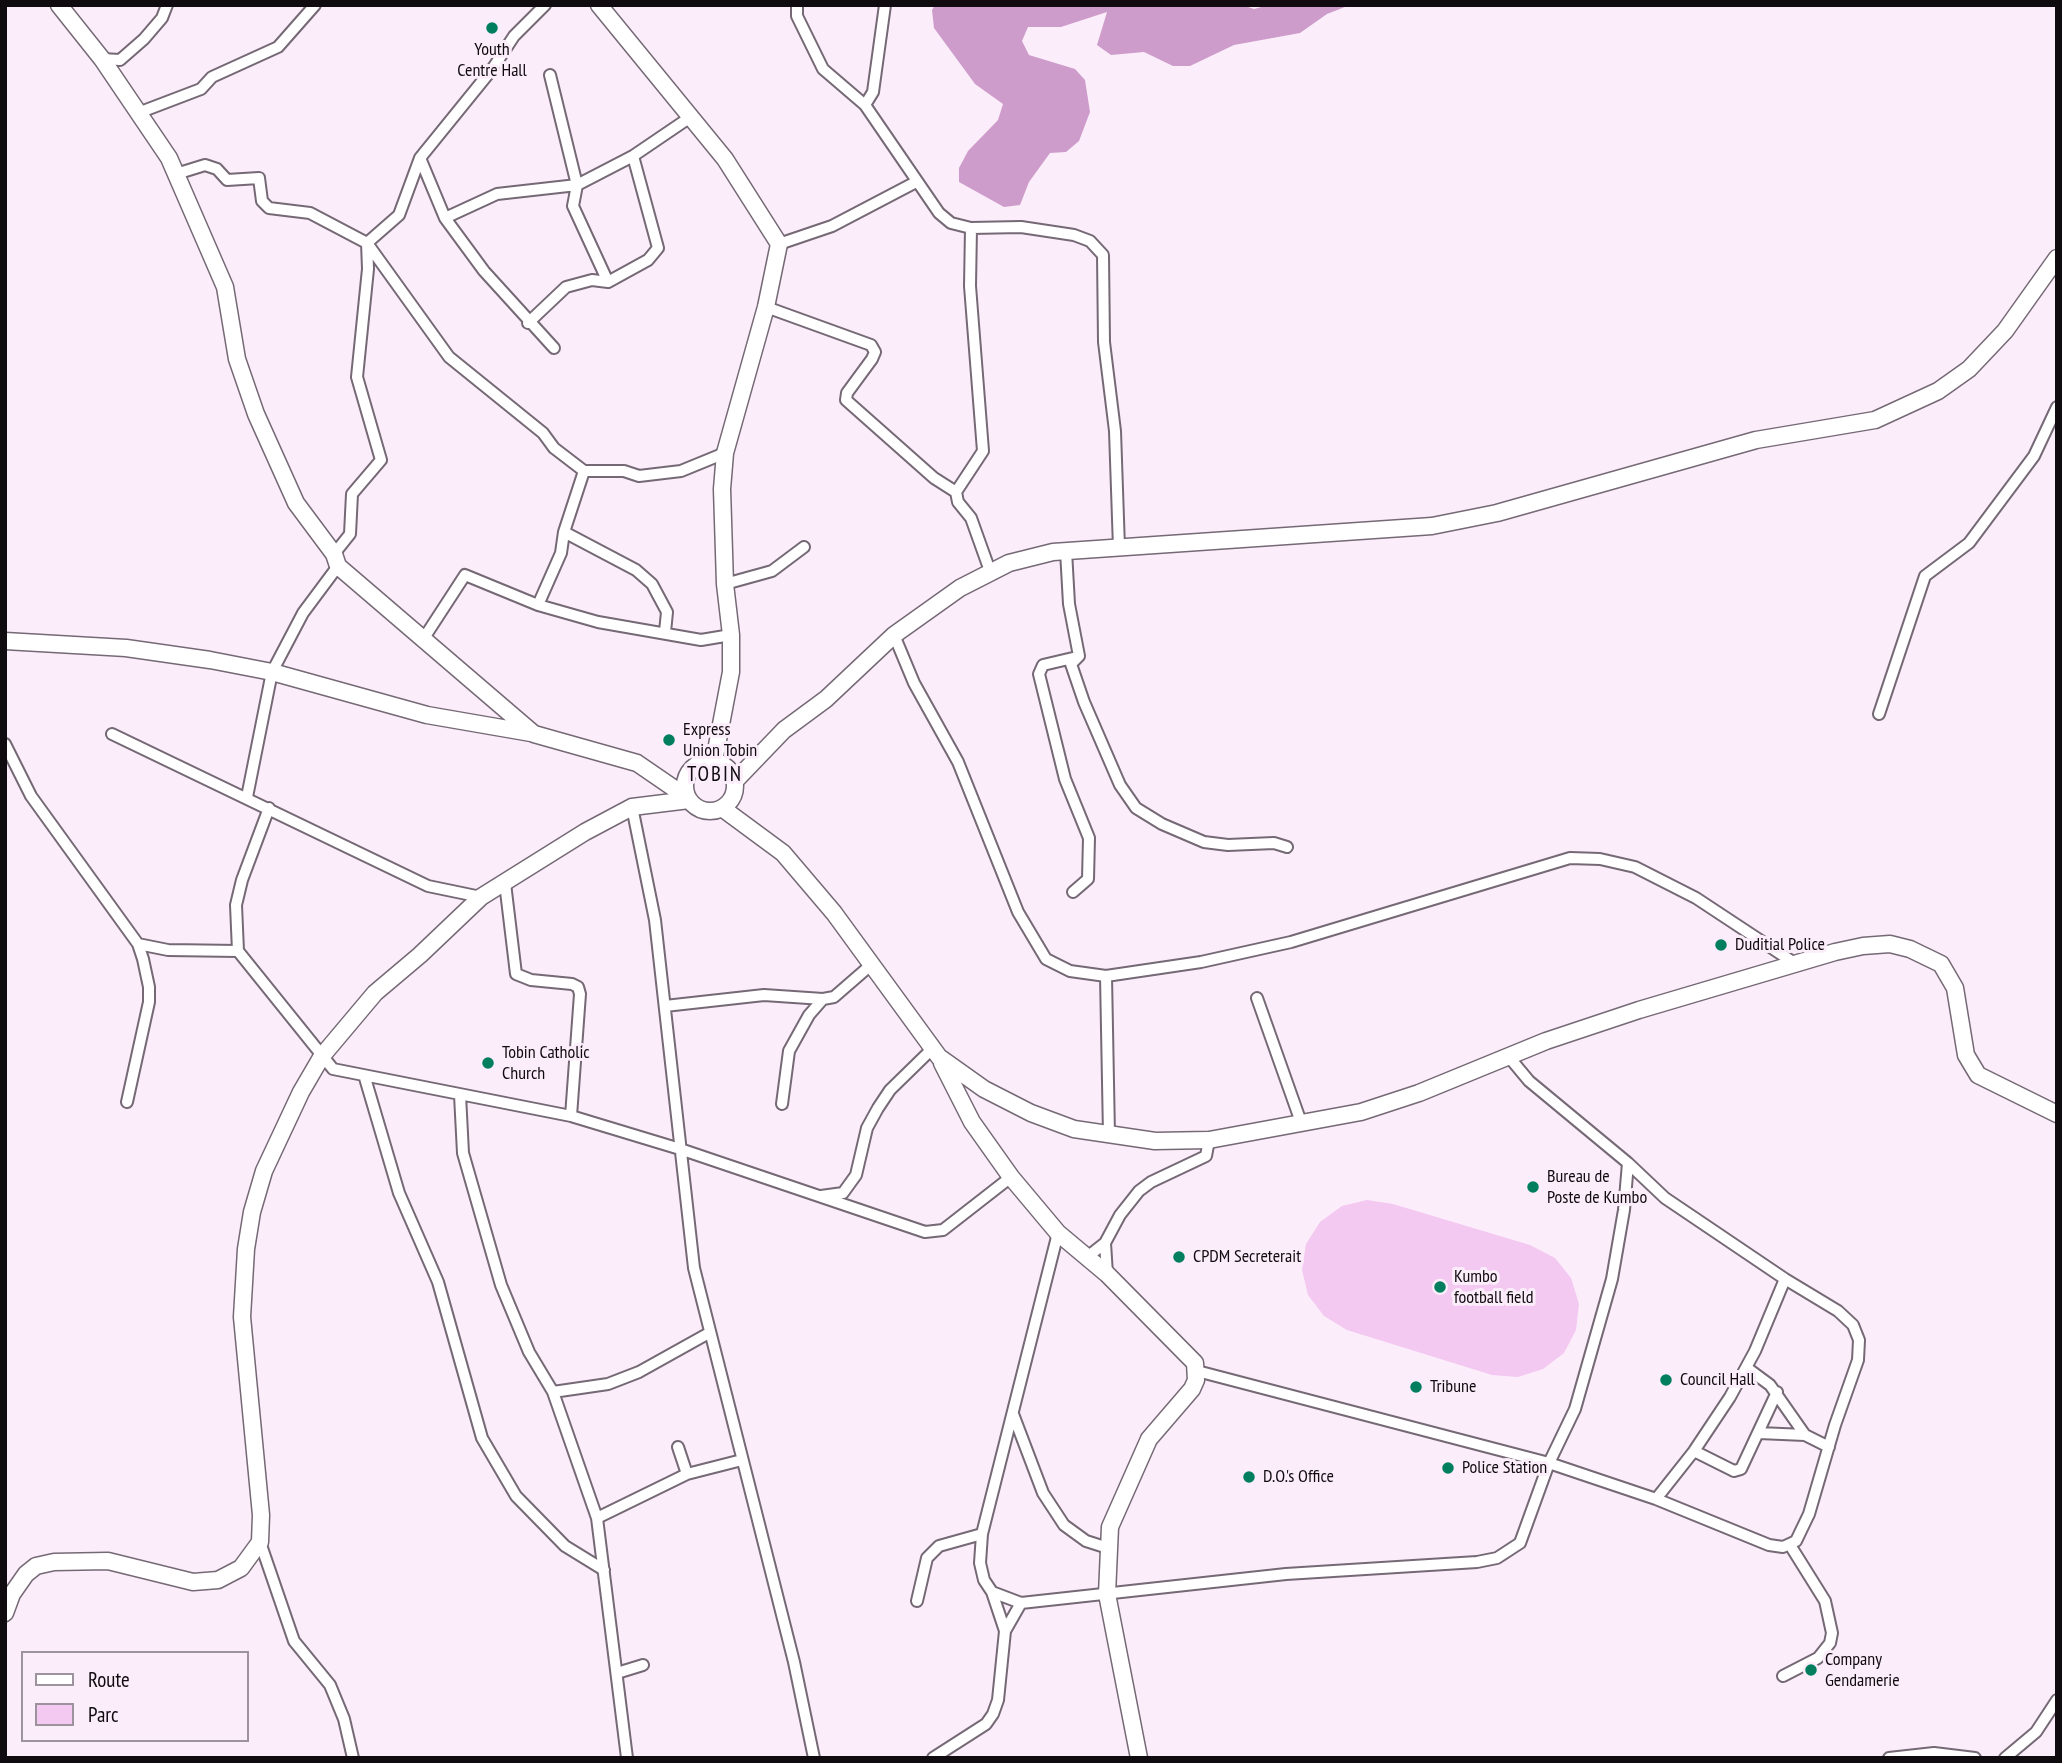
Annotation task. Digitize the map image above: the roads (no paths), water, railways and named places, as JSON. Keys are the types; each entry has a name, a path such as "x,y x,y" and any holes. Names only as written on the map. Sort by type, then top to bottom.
{"main road":[{"path":"59,5 102,59 169,158 225,287 237,359 256,414 296,503 336,560 534,734"},
{"path":"599,5 725,159 779,244 766,306 725,453 722,489 724,584 731,635 731,672 715,761"},
{"path":"735,781 785,730 826,699 894,635 947,596 990,570 1024,558 1066,551 1432,526 1497,513 1756,440 1875,420 1938,391 1969,369 2005,331 2057,258"},
{"path":"5,641 126,649 272,672 427,715 534,734 637,763 704,811 722,808 733,796 735,781 728,768 715,761 701,762 690,771 685,784 688,799"},
{"path":"5,1613 18,1584 36,1566 54,1562 108,1561 193,1582 218,1580 241,1568 260,1542 261,1515 242,1317 251,1212 276,1140 322,1056 375,993 421,955 481,897 585,832 632,807 688,799"},
{"path":"722,808 783,853 834,913 935,1053 972,1122 1010,1177 1058,1233 1107,1274 1191,1357 1197,1371 1192,1389 1149,1439 1113,1518 1108,1548 1107,1594 1139,1758"},
{"path":"935,1053 984,1089 1031,1113 1074,1129 1155,1141 1209,1140 1302,1125 1396,1101 1546,1041 1639,1010 1863,946 1890,944 1941,964 1955,988 1961,1029 1971,1067 1991,1083 2057,1114"}],"street":[{"path":"102,59 120,60 144,38 167,5"},
{"path":"138,113 201,89 212,78 278,47 316,5"},
{"path":"367,243 399,215 420,158 493,68 514,36 545,5"},
{"path":"797,5 797,16 823,69 866,105 916,182 939,213 951,223 971,228 1021,227 1074,235 1090,241 1103,255 1104,342 1115,431 1119,548"},
{"path":"866,105 873,92 885,5"},
{"path":"550,75 577,185 573,205 608,282"},
{"path":"444,218 497,194 577,185 634,156 689,118"},
{"path":"528,323 566,287 592,280 608,282 648,260 658,248 634,156"},
{"path":"420,158 444,218 528,323 554,348"},
{"path":"176,174 205,165 217,169 227,180 259,178 262,201 269,208 310,213 367,243 455,363 543,433 554,448 584,471 624,471 639,476 681,471 725,453"},
{"path":"779,244 832,226 916,182"},
{"path":"971,228 970,286 983,451 956,492 958,502 971,518 990,570"},
{"path":"247,797 272,672 350,534 352,494 381,460 357,377 369,269 367,243"},
{"path":"766,306 871,345 875,352 873,359 847,393 846,400 934,478 956,492"},
{"path":"1879,714 1925,576 1969,542 2034,456 2057,407"},
{"path":"538,605 561,553 564,533 584,471"},
{"path":"564,533 619,560 652,584 667,612 665,632"},
{"path":"724,584 772,571 804,547"},
{"path":"1066,551 1069,604 1079,656"},
{"path":"424,638 465,575 538,605 598,622 701,640 731,635"},
{"path":"894,635 914,682 958,762 1018,912 1046,959 1070,971 1105,976 1201,962 1291,942 1570,858 1600,859 1634,867 1696,898 1796,964"},
{"path":"1079,656 1071,664 1084,702 1120,785 1136,808 1162,824 1204,842 1228,845 1274,843 1287,847"},
{"path":"1073,892 1088,879 1089,838 1065,779 1039,674 1043,665 1079,656"},
{"path":"112,734 428,886 481,897"},
{"path":"5,744 31,796 138,944 149,987 149,1002 127,1102"},
{"path":"632,807 655,920 694,1268 794,1662 814,1758"},
{"path":"269,808 242,880 236,905 238,951 333,1069 365,1078 570,1116 680,1149 885,1220 935,1233 984,1200 1010,1177"},
{"path":"505,883 516,974 523,978 572,984 578,988 580,994 570,1116"},
{"path":"138,944 168,950 238,951"},
{"path":"665,1006 764,995 823,999 834,997 872,964"},
{"path":"1105,976 1109,1135"},
{"path":"1257,998 1302,1125"},
{"path":"782,1104 789,1051 809,1015 823,999"},
{"path":"819,1196 843,1193 856,1175 867,1128 878,1108 890,1090 935,1053"},
{"path":"1197,1371 1549,1463 1656,1499 1769,1545 1790,1545 1801,1533 1810,1514 1858,1360 1859,1340 1853,1325 1838,1311 1785,1279 1665,1198 1628,1163 1537,1088 1509,1057"},
{"path":"365,1078 399,1193 438,1282 482,1438 516,1496 565,1546 604,1570"},
{"path":"460,1095 463,1153 502,1285 529,1352 553,1392 597,1518 627,1758"},
{"path":"1086,1258 1105,1243 1120,1215 1139,1191 1151,1182 1206,1156 1209,1140"},
{"path":"992,1592 1021,1603 1286,1574 1497,1558 1520,1543 1549,1463 1576,1409 1612,1279 1624,1210 1628,1163"},
{"path":"1005,1631 992,1592 984,1580 980,1563 982,1534 1058,1233"},
{"path":"1105,1243 1107,1274"},
{"path":"1656,1499 1694,1451 1746,1368 1785,1279"},
{"path":"553,1392 608,1384 639,1372 709,1333"},
{"path":"1746,1368 1777,1392 1805,1435"},
{"path":"1694,1451 1734,1471 1741,1469 1777,1392"},
{"path":"1013,1415 1043,1493 1064,1525 1086,1541 1108,1548"},
{"path":"1759,1433 1805,1435 1829,1447"},
{"path":"678,1447 687,1474"},
{"path":"597,1518 687,1474 742,1460"},
{"path":"917,1601 927,1558 939,1546 982,1534"},
{"path":"260,1542 295,1641 330,1685 344,1719 354,1758"},
{"path":"1783,1676 1818,1658 1830,1643 1832,1633 1825,1601 1790,1545"},
{"path":"933,1758 986,1724 993,1714 998,1699 1005,1631 1021,1603"},
{"path":"617,1673 643,1665"},
{"path":"2005,1758 2036,1731 2057,1700"},
{"path":"1889,1758 1934,1753 1975,1758"}],"place":[{"name":"Youth Centre Hall","path":"492,28"},
{"name":"Express Union Tobin","path":"669,740"},
{"name":"Duditial Police","path":"1721,945"},
{"name":"Tobin Catholic Church","path":"488,1063"},
{"name":"Bureau de Poste de Kumbo","path":"1533,1187"},
{"name":"CPDM Secreterait","path":"1179,1257"},
{"name":"Kumbo football field","path":"1440,1287"},
{"name":"Council Hall","path":"1666,1380"},
{"name":"Tribune","path":"1416,1387"},
{"name":"Police Station","path":"1448,1468"},
{"name":"D.O.'s Office","path":"1249,1477"},
{"name":"Company Gendamerie","path":"1811,1670"}],"district":[{"name":"TOBIN","path":"715,775"}]}
